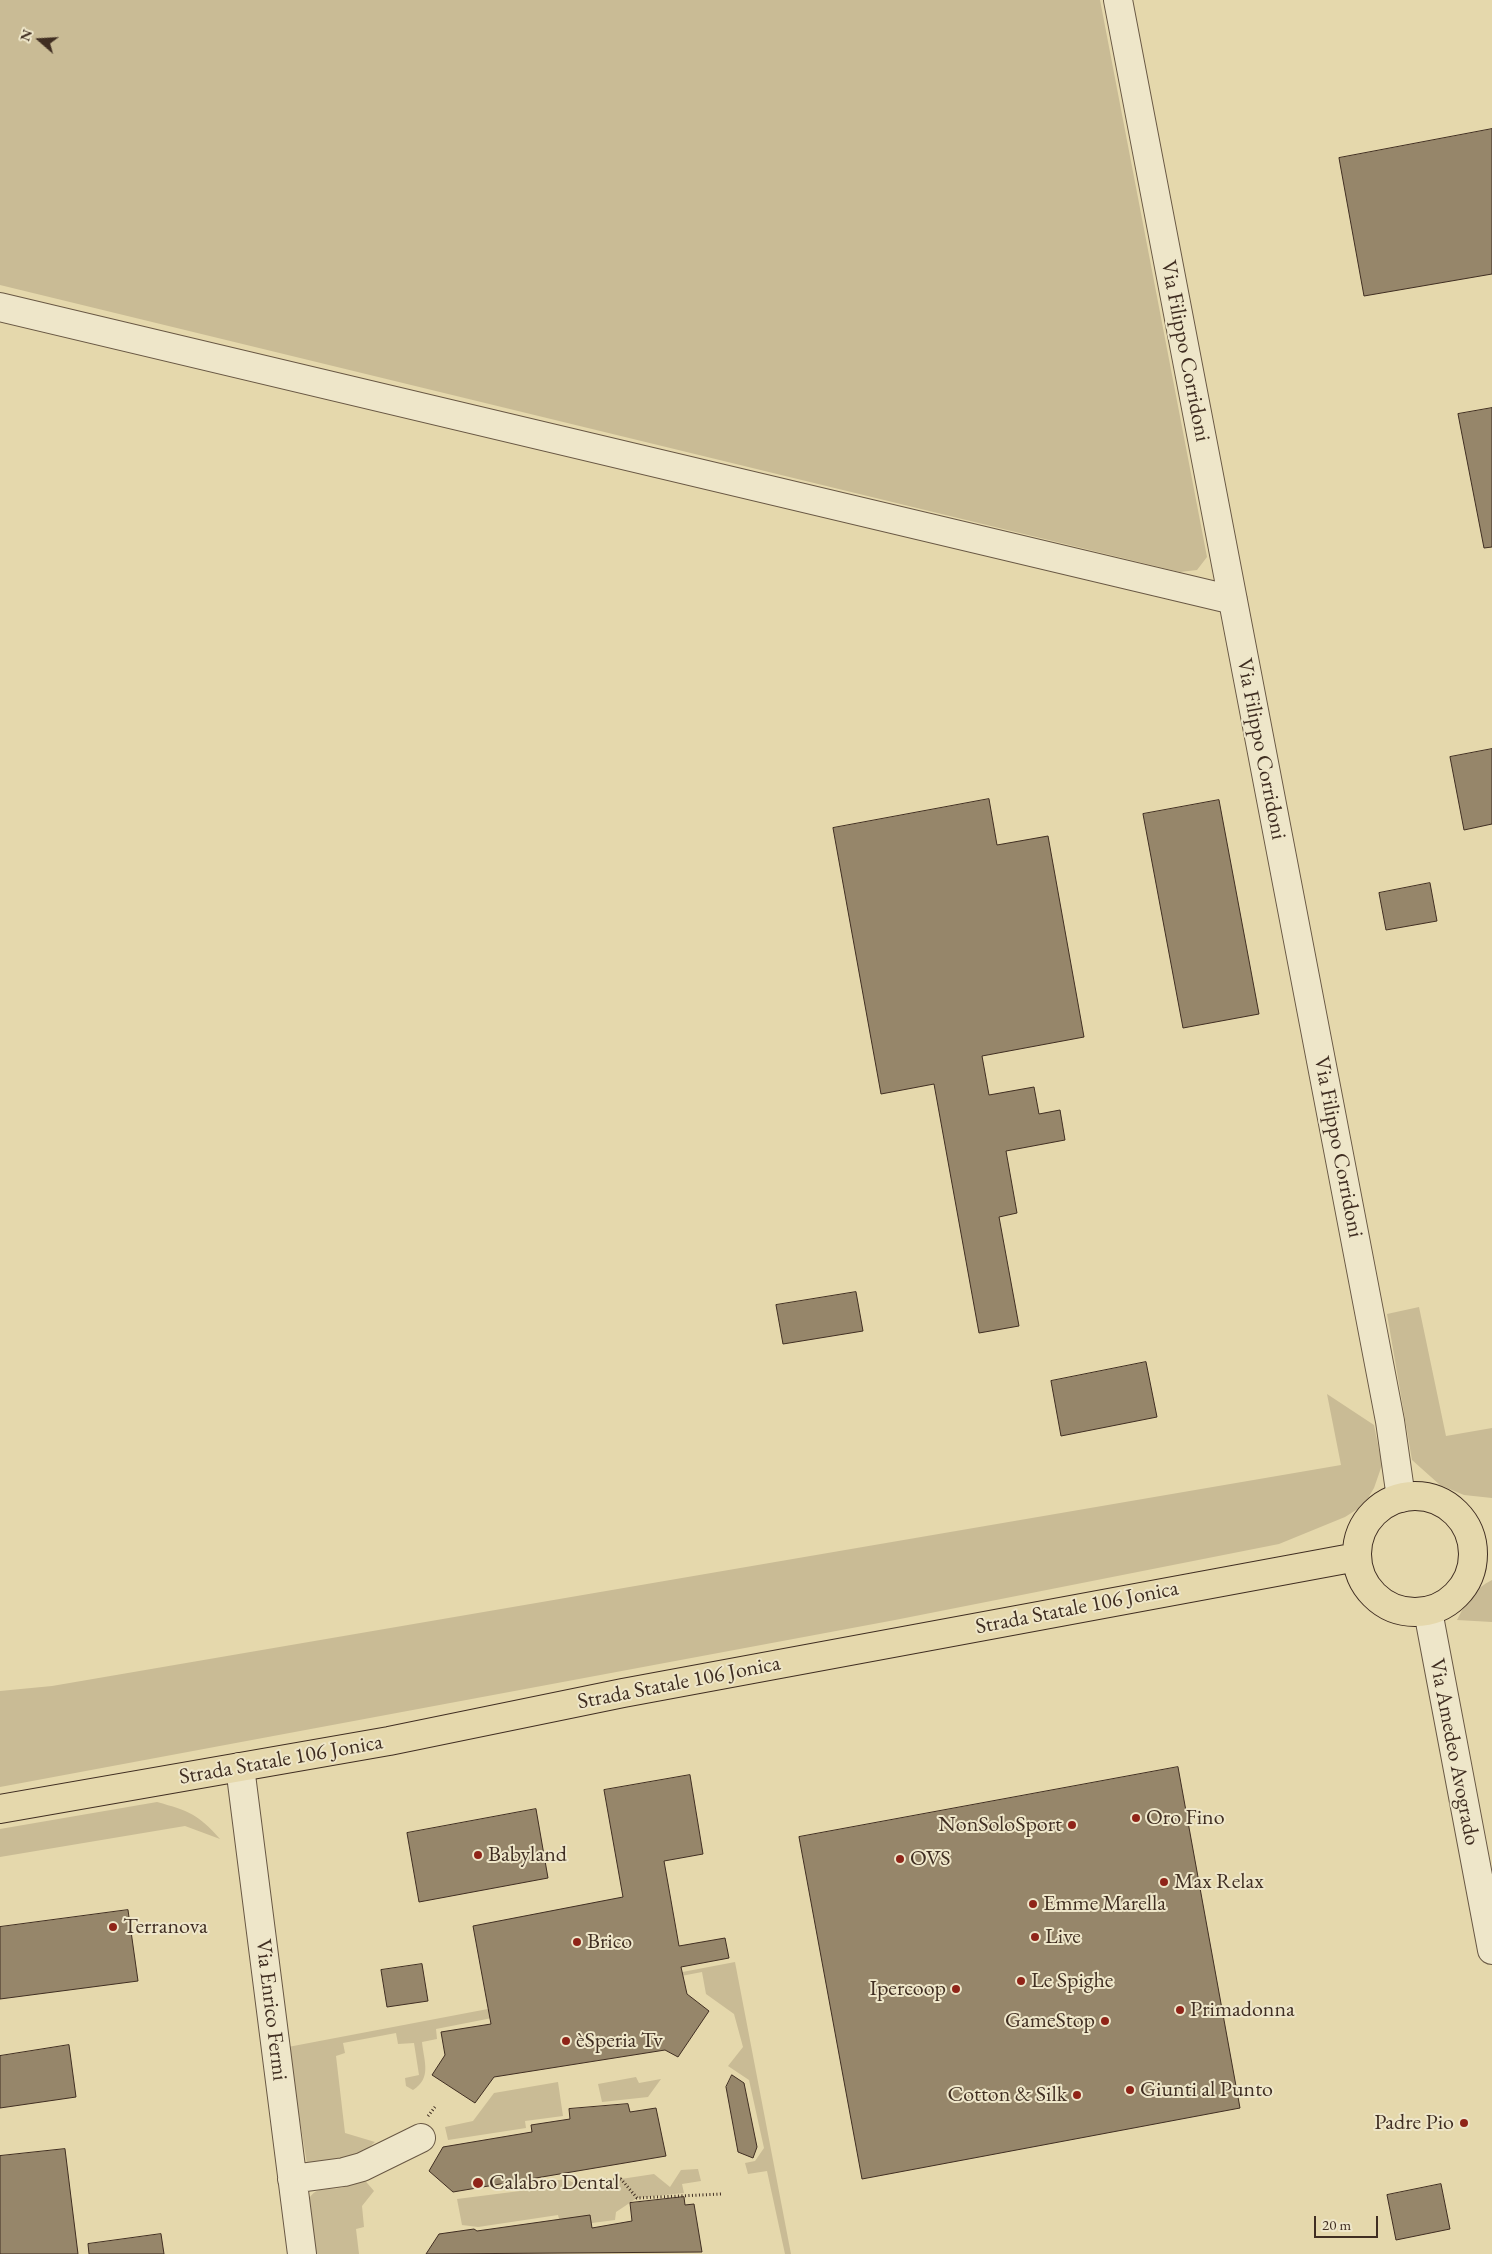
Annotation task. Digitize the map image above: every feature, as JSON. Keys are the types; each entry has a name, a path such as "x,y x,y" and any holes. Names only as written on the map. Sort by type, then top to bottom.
{"main road":[{"path":"1410,1496 1430,1498 1448,1506 1481,1536 1469,1576 1459,1592 1445,1604 1428,1612 1410,1613 1392,1608 1376,1598 1364,1584 1358,1567 1357,1548 1362,1529 1374,1513 1390,1501 1401,1498 1410,1496"},
{"name":"Strada Statale 106 Jonica","path":"0,1809 389,1741 622,1693 1087,1605 1357,1557"}],"street":[{"name":"Via Filippo Corridoni","path":"1118,0 1390,1422 1401,1498"},
{"path":"0,307 1233,600"},
{"name":"Via Amedeo Avogrado","path":"1428,1612 1492,1950"},
{"name":"Via Enrico Fermi","path":"240,1767 302,2254"},
{"path":"292,2179 344,2172 362,2167 424,2128"}],"path":[{"path":"424,2128 435,2107"},
{"path":"589,2182 621,2179 637,2198 721,2194"}],"shaded area":[{"path":"0,0 1100,0 1207,557 1197,570 1180,572 0,285"},
{"path":"1419,1307 1446,1436 1492,1428 1492,1498 1464,1495 1440,1485 1412,1460 1387,1314"},
{"path":"1327,1394 1374,1425 1382,1465 1374,1488 1364,1505 1345,1517 1279,1544 895,1620 0,1787 0,1691 52,1686 1341,1465"},
{"path":"1492,1580 1492,1622 1457,1620 1471,1597"},
{"path":"157,1802 177,1808 199,1819 220,1839 185,1826 0,1857 0,1829"},
{"path":"735,1962 791,2254 785,2254 767,2171 748,2174 745,2163 755,2161 764,2148 749,2080 728,2066 743,2047 734,2014 706,1994 702,1972 598,1992 599,1997 436,2029 437,2039 422,2042 425,2075 419,2085 413,2090 406,2086 405,2078 419,2075 414,2043 398,2044 396,2033 343,2043 345,2053 336,2056 345,2133 375,2142 360,2155 307,2164 288,2047"},
{"path":"636,2077 639,2083 661,2079 648,2097 602,2102 598,2084"},
{"path":"558,2082 563,2116 525,2121 526,2128 448,2140 445,2127 473,2121 494,2093"},
{"path":"698,2169 701,2181 682,2184 684,2193 637,2198 616,2212 615,2220 561,2227 558,2215 478,2227 462,2225 457,2199 528,2190 532,2184 566,2179 588,2190 621,2179 654,2174 670,2187 681,2170"},
{"path":"362,2177 374,2191 362,2206 364,2227 356,2229 359,2254 315,2254 309,2199 320,2190 344,2187"}],"building":[{"path":"1492,129 1492,274 1364,296 1339,158"},
{"path":"1492,408 1492,547 1484,548 1458,414"},
{"path":"1492,749 1492,824 1464,830 1450,757"},
{"path":"989,799 997,845 1048,836 1084,1037 982,1056 989,1095 1034,1087 1039,1114 1060,1110 1065,1140 1006,1151 1017,1213 999,1217 1019,1326 979,1333 934,1084 881,1094 833,828"},
{"path":"1219,800 1259,1014 1183,1028 1143,814"},
{"path":"1430,883 1437,921 1386,930 1379,893"},
{"path":"856,1292 863,1331 783,1344 776,1305"},
{"path":"1146,1362 1157,1417 1061,1436 1051,1381"},
{"name":"Le Spighe","path":"1178,1767 1240,2108 862,2179 799,1837"},
{"path":"690,1775 703,1854 664,1861 679,1946 725,1938 729,1958 681,1967 687,1994 709,2011 678,2057 665,2050 494,2077 475,2103 432,2075 445,2055 441,2032 491,2024 473,1926 623,1897 604,1790"},
{"name":"Babyland","path":"536,1809 548,1878 419,1902 407,1833"},
{"path":"128,1910 138,1981 0,1999 0,1927"},
{"path":"422,1964 428,2001 387,2007 381,1970"},
{"path":"69,2045 76,2097 0,2108 0,2056"},
{"path":"732,2075 744,2083 757,2147 753,2158 738,2152 726,2087"},
{"path":"628,2104 630,2112 656,2108 666,2156 453,2192 429,2171 443,2147 532,2132 531,2125 570,2119 569,2109"},
{"path":"65,2149 78,2254 0,2254 0,2156"},
{"path":"1441,2184 1450,2229 1396,2240 1387,2195"},
{"path":"684,2197 685,2205 694,2204 702,2252 426,2254 439,2234 474,2229 477,2231 590,2215 592,2228 632,2221 630,2203"},
{"path":"161,2234 164,2254 89,2254 88,2244"}],"place":[{"name":"Oro Fino","path":"1136,1818"},
{"name":"NonSoloSport","path":"1072,1825"},
{"name":"Babyland","path":"478,1855"},
{"name":"OVS","path":"900,1859"},
{"name":"Max Relax","path":"1164,1882"},
{"name":"Emme Marella","path":"1033,1904"},
{"name":"Terranova","path":"113,1927"},
{"name":"Live","path":"1035,1937"},
{"name":"Brico","path":"577,1942"},
{"name":"Le Spighe","path":"1021,1981"},
{"name":"Ipercoop","path":"956,1989"},
{"name":"Primadonna","path":"1180,2010"},
{"name":"GameStop","path":"1105,2021"},
{"name":"èSperia Tv","path":"566,2041"},
{"name":"Giunti al Punto","path":"1130,2090"},
{"name":"Cotton & Silk","path":"1077,2095"},
{"name":"Padre Pio","path":"1464,2123"},
{"name":"Calabro Dental","path":"478,2183"}]}
